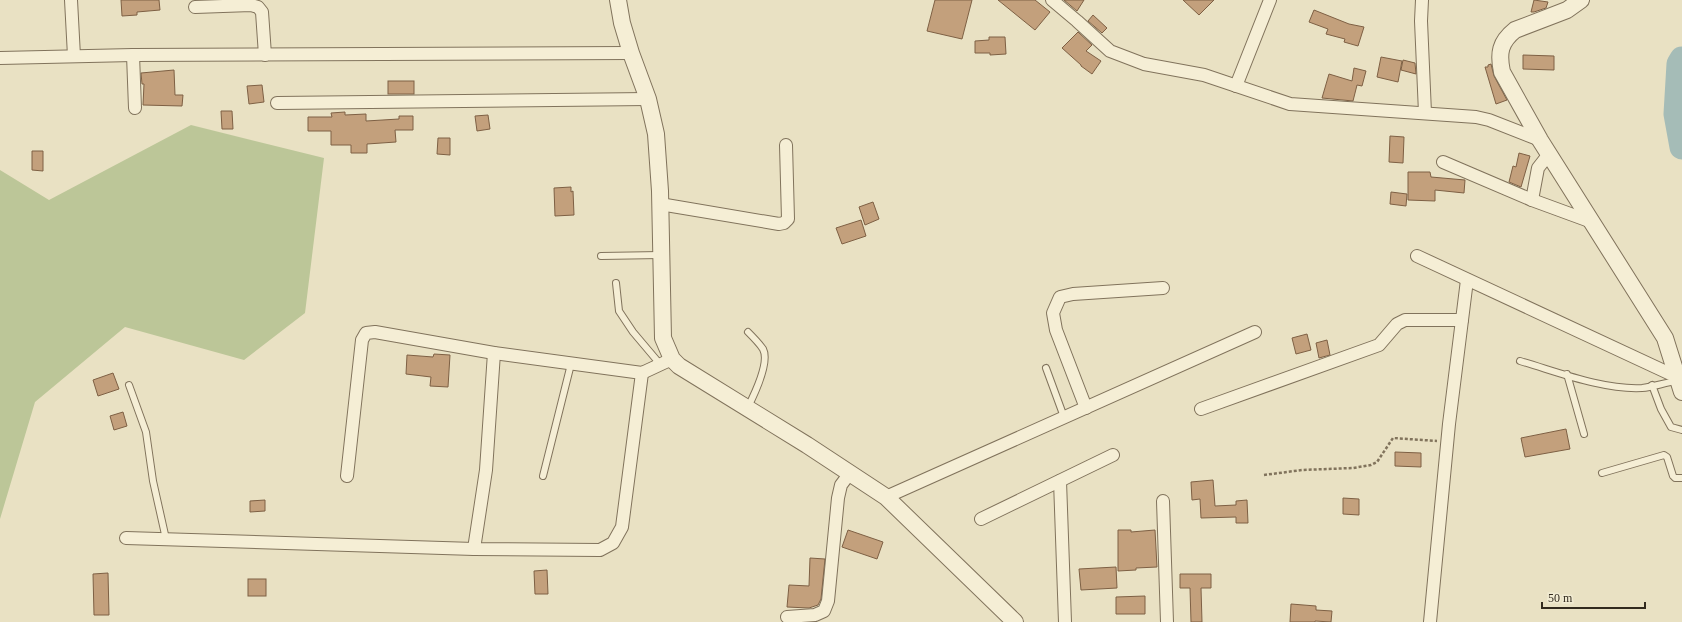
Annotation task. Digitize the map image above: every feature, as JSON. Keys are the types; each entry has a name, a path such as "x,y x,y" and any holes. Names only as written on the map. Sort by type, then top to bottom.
{"street":[{"path":"71,0 74,56"},
{"path":"618,0 622,23 648,99 656,134 662,255 663,338 666,362"},
{"path":"1052,0 1110,51 1144,64 1204,75 1290,104 1469,116 1489,120 1545,147"},
{"path":"1236,86 1270,0"},
{"path":"1422,0 1421,21 1425,113"},
{"path":"1581,0 1567,10 1515,30 1504,41 1501,47 1500,63 1502,72 1545,147 1665,338 1679,383"},
{"path":"194,7 251,5 258,7 262,12 265,55"},
{"path":"0,58 133,55 631,53"},
{"path":"133,55 135,108"},
{"path":"277,103 648,99"},
{"path":"660,204 779,224 784,223 788,219 786,145"},
{"path":"1532,200 1538,168 1545,147"},
{"path":"1443,162 1532,200 1592,222"},
{"path":"1418,256 1679,383"},
{"path":"1430,622 1448,442 1467,280"},
{"path":"1086,408 1056,330 1053,313 1060,297 1073,294 1163,288"},
{"path":"1201,409 1379,345 1397,324 1405,320 1462,320"},
{"path":"347,476 362,340 366,333 376,332 494,354 642,373 666,362 679,366 886,497 1014,622"},
{"path":"886,497 1255,332"},
{"path":"474,549 486,470 494,354"},
{"path":"126,538 474,549 600,550 613,543 622,527 642,373"},
{"path":"981,519 1113,455"},
{"path":"787,617 815,615 824,611 828,601 838,498 841,485 850,473"},
{"path":"1060,481 1065,622"},
{"path":"1163,501 1167,622"}],"lane":[{"path":"601,256 662,255"},
{"path":"616,283 619,311 633,332 666,362"},
{"path":"747,408 756,389 765,361 764,350 748,332"},
{"path":"1520,361 1611,387 1643,388 1652,385 1679,383"},
{"path":"543,476 571,364"},
{"path":"1046,368 1064,417"},
{"path":"1567,374 1584,434"},
{"path":"128,385 146,432 153,481 166,540"},
{"path":"1652,385 1661,409 1671,427 1682,430"},
{"path":"1602,473 1664,455 1668,457 1673,476 1675,478 1682,478"}],"path":[{"path":"1264,475 1302,470 1353,468 1371,465 1377,462 1392,438 1448,442"}],"green space":[{"path":"191,125 324,158 305,313 244,360 125,327 35,402 0,519 0,170 49,200"}],"building":[{"path":"121,0 159,0 160,10 137,12 137,15 122,16"},
{"path":"935,0 972,0 962,39 927,31"},
{"path":"998,0 1035,0 1050,12 1035,30"},
{"path":"1064,0 1084,0 1077,11"},
{"path":"1183,0 1214,0 1199,15"},
{"path":"1534,0 1548,2 1546,8 1531,12"},
{"path":"1314,10 1349,24 1364,27 1358,46 1344,42 1345,39 1326,34 1328,29 1309,22"},
{"path":"1093,15 1107,28 1102,33 1088,21"},
{"path":"1078,32 1092,45 1086,51 1101,61 1092,74 1062,48"},
{"path":"989,37 1005,37 1006,54 990,55 990,53 975,53 975,41 989,40"},
{"path":"1523,55 1554,56 1554,70 1523,69"},
{"path":"1381,57 1402,61 1398,82 1377,77"},
{"path":"1403,60 1415,63 1416,74 1401,70"},
{"path":"1491,64 1494,76 1507,100 1496,104 1485,67 1488,67 1488,65"},
{"path":"1354,68 1366,71 1362,86 1357,85 1353,101 1322,98 1329,74 1352,81"},
{"path":"174,70 175,95 183,95 182,106 143,105 144,84 142,84 141,73"},
{"path":"388,81 414,81 414,94 388,94"},
{"path":"262,85 264,102 249,104 247,86"},
{"path":"221,111 232,111 233,129 222,129"},
{"path":"345,112 345,115 366,114 366,121 399,119 399,116 413,116 413,130 395,130 396,142 367,144 367,153 351,153 351,145 331,145 331,131 308,131 308,117 332,117 331,113"},
{"path":"488,115 490,129 477,131 475,116"},
{"path":"1390,136 1404,137 1403,163 1389,162"},
{"path":"438,138 450,138 450,155 437,154"},
{"path":"32,151 43,151 43,171 32,170"},
{"path":"1519,153 1530,156 1521,187 1509,182 1513,166 1516,167"},
{"path":"1408,172 1430,172 1431,177 1465,180 1464,193 1435,190 1435,201 1408,200"},
{"path":"571,187 571,192 573,191 574,215 555,216 554,188"},
{"path":"1391,192 1407,194 1406,206 1390,204"},
{"path":"873,202 879,219 865,225 859,207"},
{"path":"861,220 866,236 842,244 836,228"},
{"path":"1307,334 1311,350 1296,354 1292,338"},
{"path":"1327,340 1330,355 1319,358 1316,343"},
{"path":"434,354 450,355 448,387 430,386 431,377 406,374 407,355 433,357"},
{"path":"113,373 119,389 98,396 93,380"},
{"path":"123,412 127,426 114,430 110,416"},
{"path":"1566,429 1570,449 1525,457 1521,438"},
{"path":"1395,452 1421,453 1421,467 1395,466"},
{"path":"1213,480 1215,506 1236,505 1236,501 1247,500 1248,523 1236,523 1236,517 1201,518 1200,499 1192,500 1191,482"},
{"path":"1343,498 1359,499 1359,515 1343,514"},
{"path":"265,500 265,511 250,512 250,501"},
{"path":"848,530 883,542 877,559 842,547"},
{"path":"1118,530 1131,530 1131,532 1155,530 1157,567 1118,571"},
{"path":"810,558 825,559 821,599 818,605 809,608 787,607 789,585 809,586"},
{"path":"1116,567 1117,588 1081,590 1079,569"},
{"path":"547,570 548,594 535,594 534,571"},
{"path":"108,573 109,615 94,615 93,574"},
{"path":"1180,574 1211,574 1211,588 1201,588 1202,622 1191,622 1190,588 1180,588"},
{"path":"248,579 266,579 266,596 248,596"},
{"path":"1145,596 1145,614 1116,614 1116,597"},
{"path":"1291,604 1316,606 1316,610 1332,611 1331,622 1290,622"}],"waterway":[{"path":"1682,59 1679,64 1676,114 1682,147"}]}
